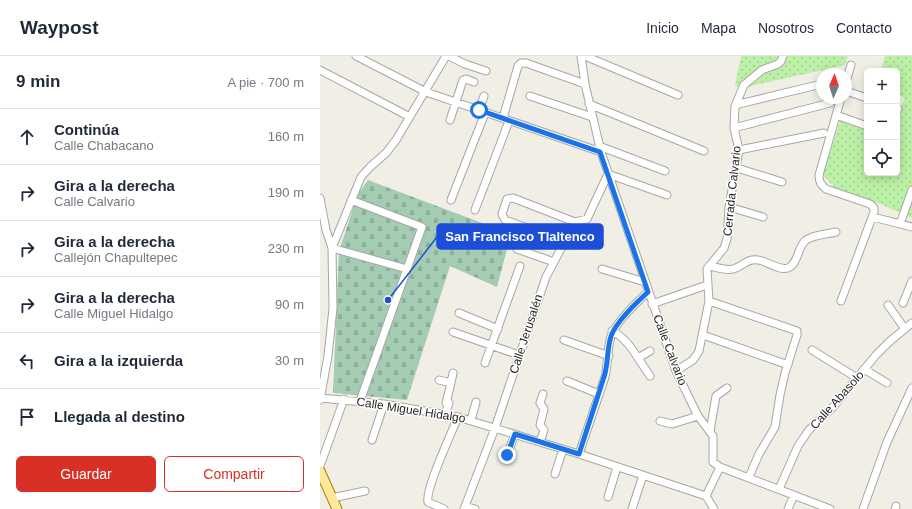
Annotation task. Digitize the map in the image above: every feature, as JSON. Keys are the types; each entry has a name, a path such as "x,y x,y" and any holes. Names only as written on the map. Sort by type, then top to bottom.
{"main road":[{"path":"320,471 337,509"}],"street":[{"path":"356,56 426,92 482,112 665,171"},
{"path":"332,248 361,177 386,153 396,140 426,92 437,69 446,56"},
{"path":"449,56 465,64 486,71"},
{"name":"Calle Calvario","path":"580,56 584,84 600,149 652,304 676,371 698,416 710,430"},
{"path":"585,56 678,95"},
{"name":"Cerrada Calvario","path":"709,266 724,248 729,230 729,208 739,150 734,128 736,106 744,85 762,70 778,64 781,61 782,56"},
{"path":"475,210 506,119 518,66 521,63 526,64 584,84"},
{"path":"320,70 410,117"},
{"path":"450,120 462,80 466,79 474,82"},
{"path":"736,106 816,85"},
{"path":"852,93 864,97"},
{"path":"451,200 482,112 484,96"},
{"path":"530,96 592,117"},
{"path":"589,104 704,151"},
{"path":"734,128 826,104"},
{"path":"839,104 819,175 821,185 826,189 870,204 874,208 873,217 841,301"},
{"path":"836,115 864,125"},
{"path":"739,150 824,133"},
{"path":"737,168 782,182"},
{"path":"608,174 667,195"},
{"name":"Calle Jerusalén","path":"465,508 496,428 544,283 575,222 587,219 608,174"},
{"path":"900,224 912,190"},
{"path":"564,242 504,220 502,214 507,199 513,198 575,222"},
{"path":"351,200 422,226 360,401"},
{"path":"320,202 326,230 332,248 333,308 328,356 320,399"},
{"path":"729,208 763,217"},
{"path":"873,217 912,227"},
{"path":"676,371 693,360 699,351 709,301 707,269 709,266 729,270 745,262 759,260 783,269 793,264 805,241 810,238 836,232"},
{"path":"332,248 407,268"},
{"path":"517,249 554,262"},
{"path":"485,364 520,266"},
{"path":"602,269 645,282"},
{"path":"903,303 912,281"},
{"path":"652,304 707,285"},
{"path":"579,454 607,366 612,331 638,300 648,292"},
{"path":"709,301 797,331 780,395 775,427 759,454 749,477"},
{"path":"888,305 905,329"},
{"path":"459,313 498,329"},
{"name":"Calle Abasolo","path":"779,489 798,446 809,430 834,406 864,369 889,342 912,324"},
{"path":"612,331 618,334 630,345 650,376"},
{"path":"453,332 519,355"},
{"path":"703,335 788,365"},
{"path":"564,340 608,356"},
{"path":"812,350 857,378"},
{"path":"638,358 650,351"},
{"path":"864,369 887,383"},
{"path":"445,414 449,403 446,403 453,373"},
{"path":"439,380 451,383"},
{"path":"568,380 599,394"},
{"path":"727,388 716,396 710,430 713,436 714,462 720,467 830,509"},
{"path":"863,509 887,442 912,388"},
{"path":"540,442 544,430 540,425 544,409 540,403 543,394"},
{"name":"Calle Miguel Hidalgo","path":"320,399 384,404 471,420 706,496"},
{"path":"320,466 344,400"},
{"path":"471,420 476,402"},
{"path":"372,440 384,404"},
{"path":"660,421 672,424 698,416"},
{"path":"444,509 428,502 428,495 441,457 458,417"},
{"path":"507,455 515,434"},
{"path":"555,474 563,449"},
{"path":"608,497 617,467"},
{"path":"714,509 706,496 720,467"},
{"path":"632,509 643,475"},
{"path":"332,498 365,491"},
{"path":"788,509 794,495"},
{"path":"425,509 431,504"},
{"path":"465,508 475,509"}],"green space":[{"path":"741,56 848,56 845,65 832,68 816,68 816,71 742,88 735,86"},
{"path":"885,56 912,56 912,218 878,203 835,188 823,175 840,121 864,130 864,176 900,176 900,109 905,98 900,96 900,68 882,68"},
{"path":"368,180 511,234 497,287 450,266 407,400 333,393 339,251 358,194"}],"place":[{"name":"San Francisco Tlaltenco","path":"388,300"}],"route":[{"path":"479,110 600,152 648,292 638,300 612,331 607,366 579,454 515,434 507,455"}]}
